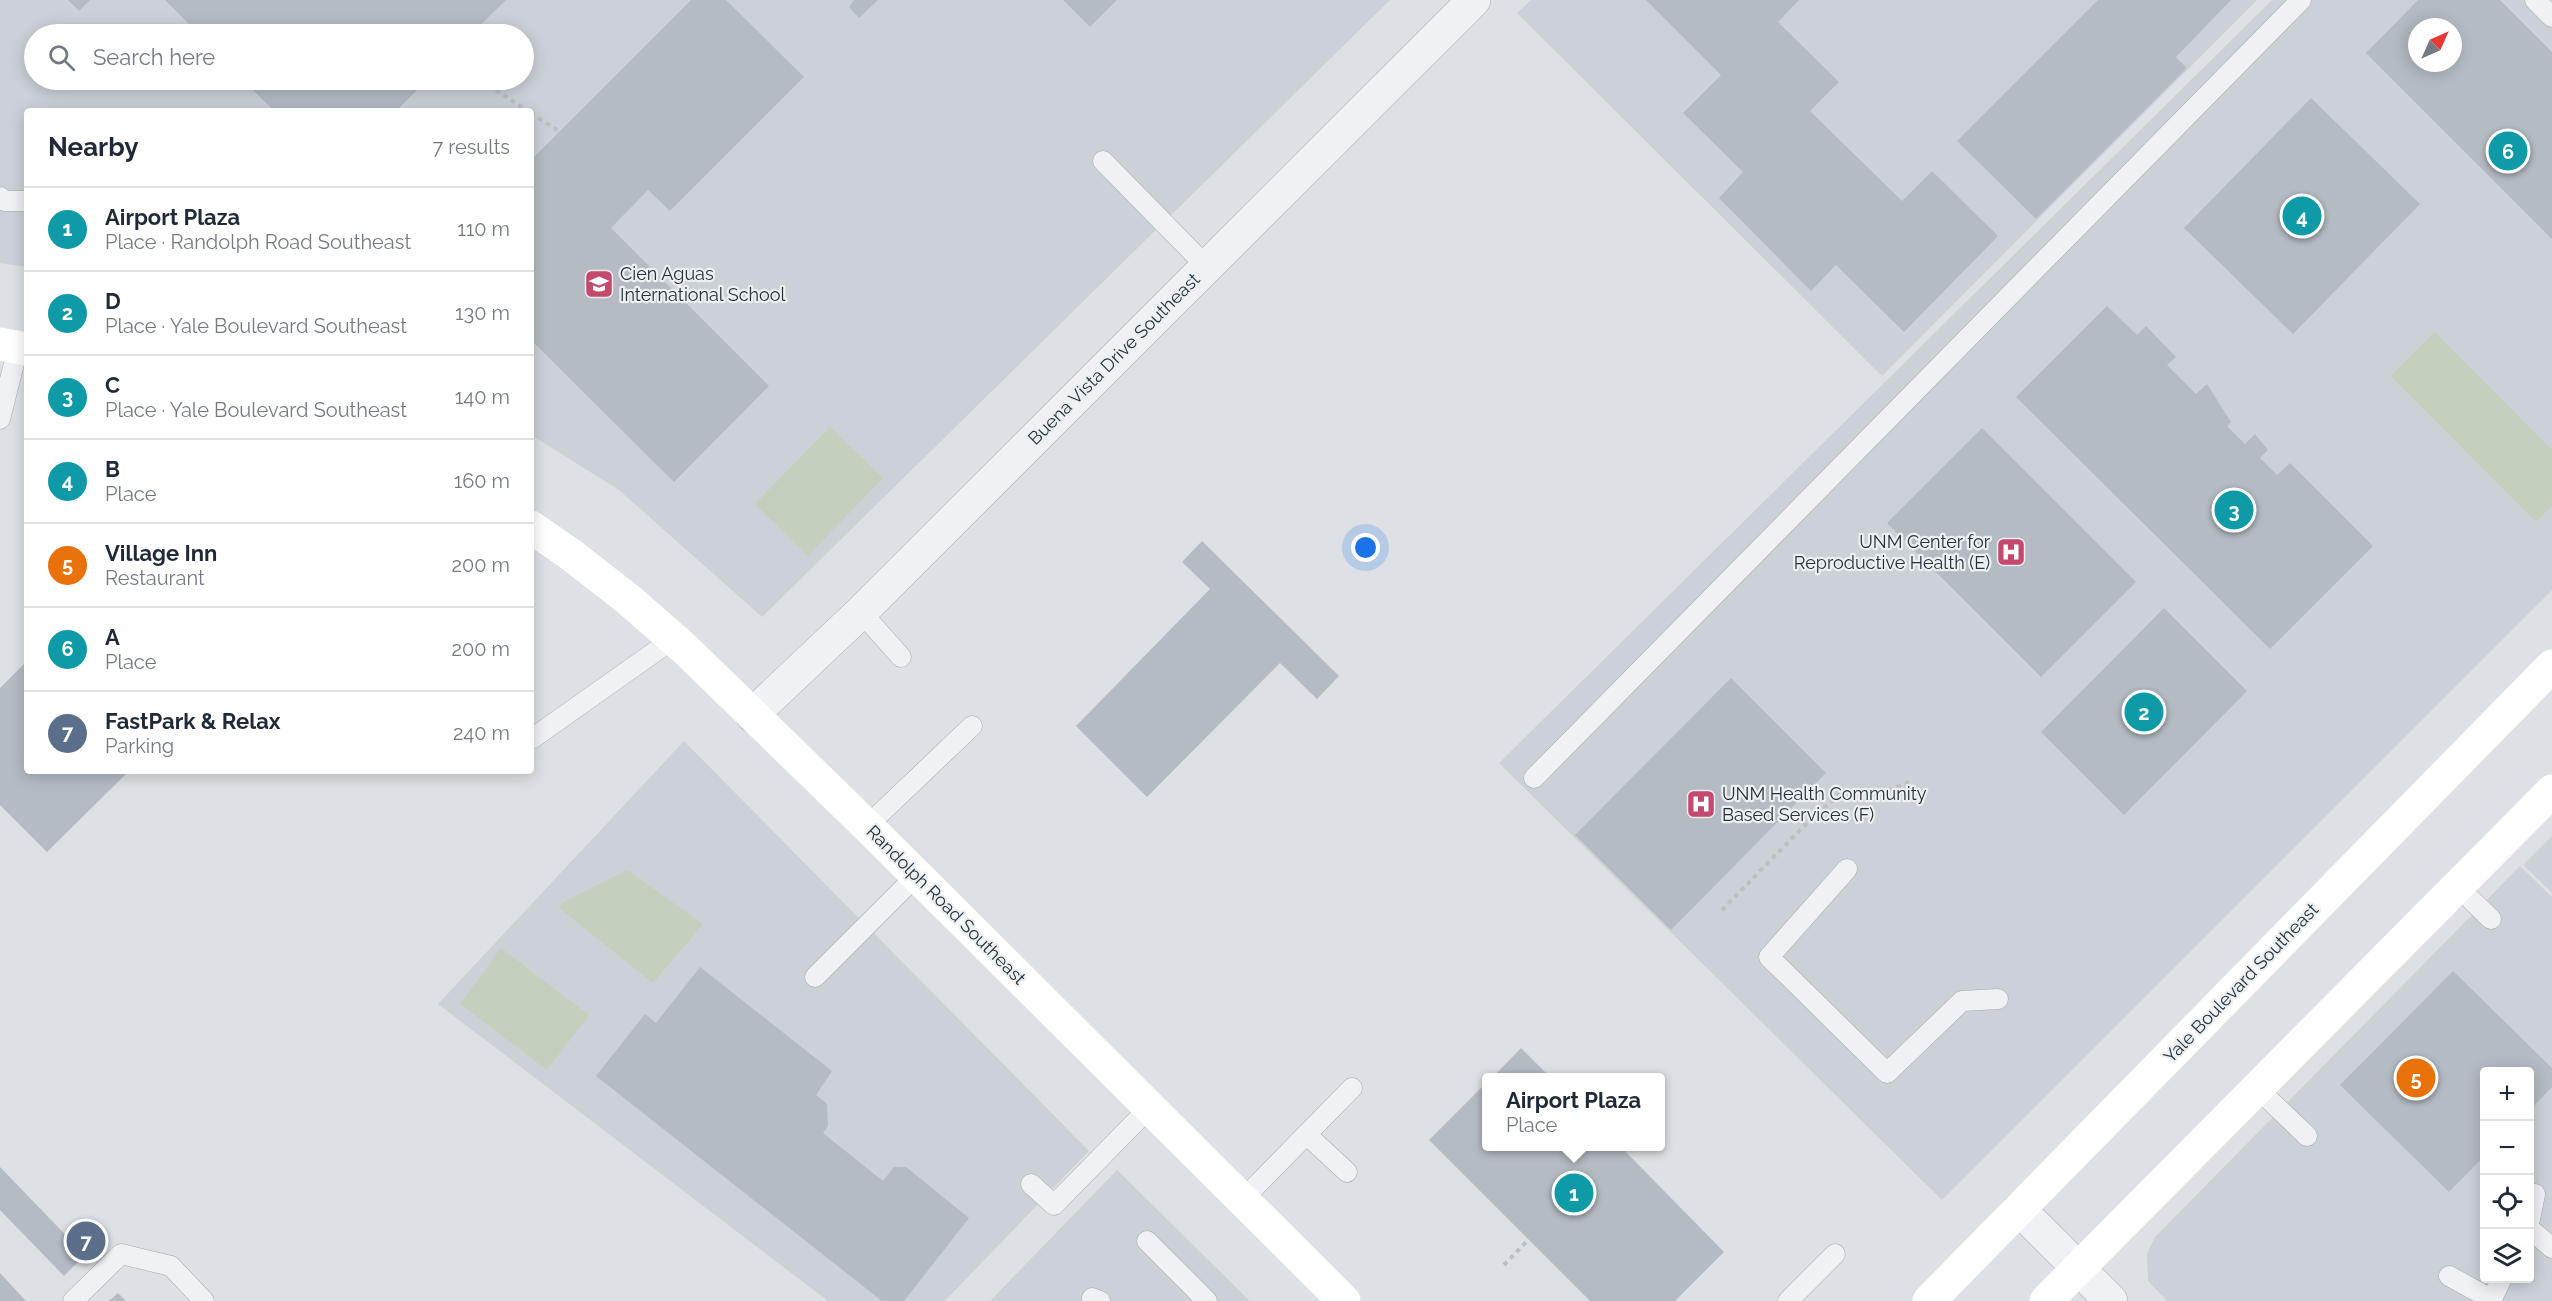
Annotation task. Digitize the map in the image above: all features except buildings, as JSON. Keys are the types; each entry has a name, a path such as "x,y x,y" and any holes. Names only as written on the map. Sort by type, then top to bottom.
{"main road":[{"name":"Randolph Road Southeast","path":"534,529 629,600 673,639 867,826 1344,1301"},
{"name":"Yale Boulevard Southeast","path":"1929,1301 2552,666"},
{"path":"2046,1301 2552,791"}],"street":[{"name":"Buena Vista Drive Southeast","path":"752,715 861,612 1471,1"},
{"path":"2019,1209 2111,1301"}],"lane":[{"path":"1534,778 2301,0"},
{"path":"2535,0 2552,17"},
{"path":"1103,162 1207,267"},
{"path":"0,197 5,201 24,201"},
{"path":"0,419 15,347"},
{"path":"861,612 901,657"},
{"path":"534,737 673,639"},
{"path":"867,826 972,726"},
{"path":"1847,869 1769,957 1887,1073 1962,1001 1998,999"},
{"path":"815,977 916,876"},
{"path":"2458,887 2491,919"},
{"path":"1243,1199 1352,1088"},
{"path":"2257,1088 2307,1136"},
{"path":"1031,1184 1054,1205 1149,1108"},
{"path":"1307,1135 1347,1172"},
{"path":"2534,1198 2535,1194"},
{"path":"2534,1233 2552,1248"},
{"path":"1147,1241 1208,1301"},
{"path":"73,1301 121,1254 171,1266 204,1301"},
{"path":"1788,1301 1835,1254"},
{"path":"2449,1276 2491,1300 2500,1283"}],"path":[{"path":"496,90 524,108"},
{"path":"534,115 560,132"},
{"path":"1722,910 1805,825 1844,790 1870,795 1892,790 1910,782"},
{"path":"1504,1265 1528,1240"}],"shaded area":[{"path":"0,0 1390,0 762,617 619,490 534,437 534,108 24,108 24,267 0,263"},
{"path":"1531,0 2257,0 1882,376 1517,13"},
{"path":"2272,0 2541,0 2552,11 2552,590 1942,1200 1499,763"},
{"path":"684,741 1089,1151 945,1301 828,1301 438,1004"},
{"path":"2552,836 2552,893 2523,865"},
{"path":"2520,866 2552,897 2552,1301 2167,1301 2148,1281 2147,1254 2155,1237"},
{"path":"1117,1170 1250,1301 990,1301"}],"green space":[{"path":"2435,332 2552,450 2552,506 2536,522 2391,376"},
{"path":"830,427 883,478 808,556 755,504"},
{"path":"627,870 703,924 653,983 559,908 563,902"},
{"path":"501,948 589,1015 547,1070 460,1004"}],"place":[{"name":"A","path":"2508,151"},
{"name":"B","path":"2302,216"},
{"name":"Cien Aguas International School","path":"599,284"},
{"name":"C","path":"2234,510"},
{"name":"UNM Center for Reproductive Health (E)","path":"2011,552"},
{"name":"D","path":"2144,712"},
{"name":"UNM Health Community Based Services (F)","path":"1701,804"},
{"name":"Village Inn","path":"2416,1078"},
{"name":"Airport Plaza","path":"1574,1193"},
{"name":"FastPark & Relax","path":"86,1241"}]}
